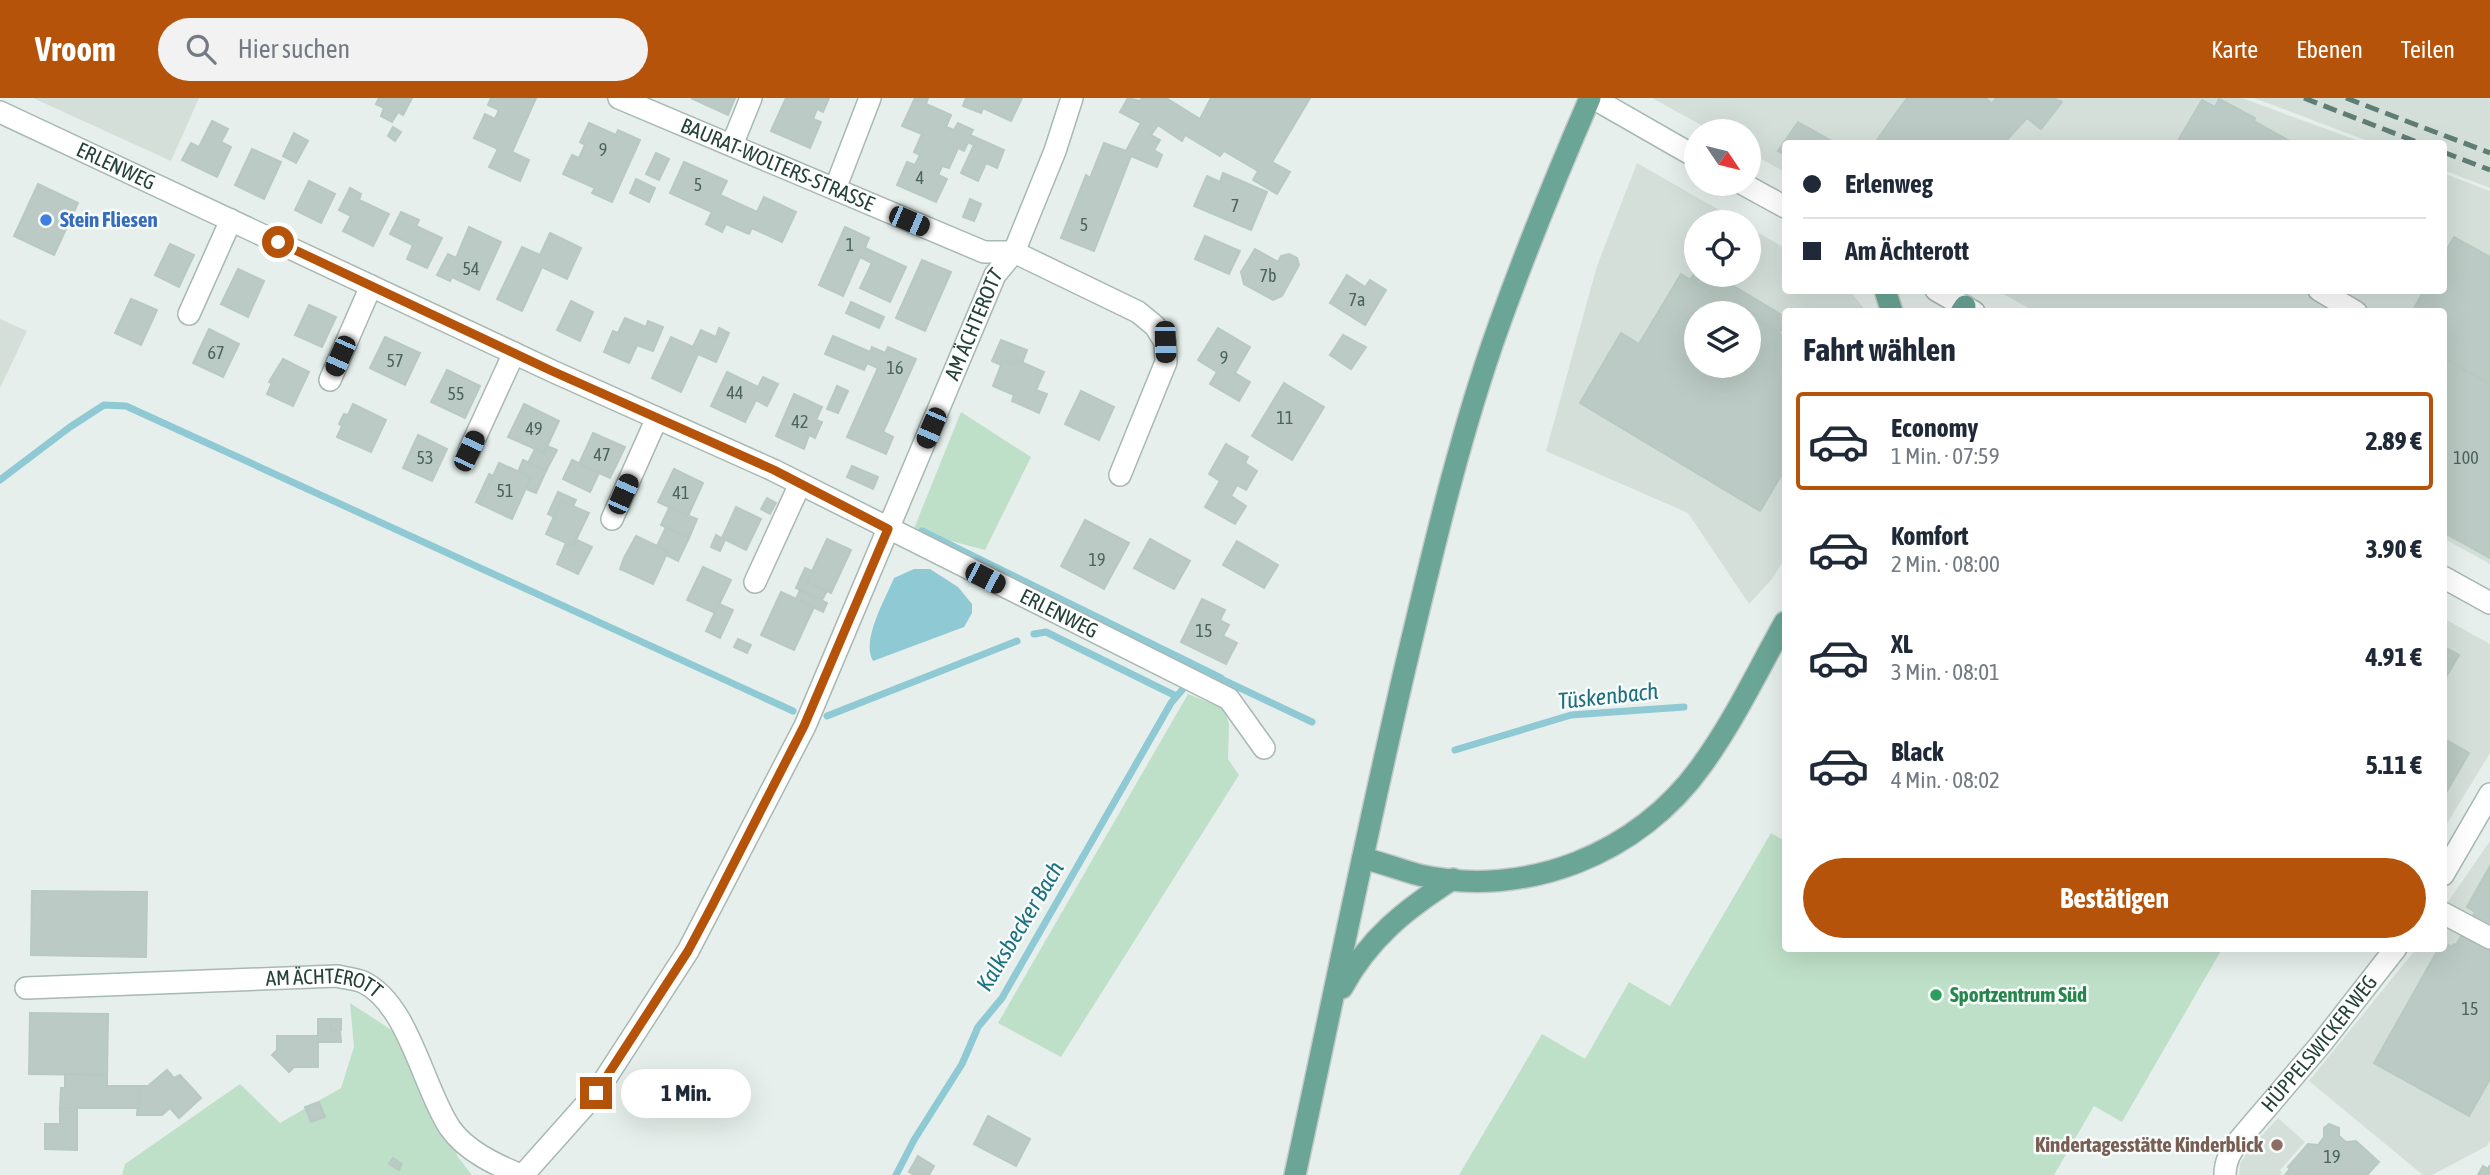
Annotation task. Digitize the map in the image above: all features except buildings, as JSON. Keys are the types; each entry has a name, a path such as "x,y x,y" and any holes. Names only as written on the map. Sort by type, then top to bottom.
{"main road":[{"path":"1295,1175 1427,573 1457,460 1498,329 1561,166 1592,98"},
{"path":"1363,858 1419,875 1485,880 1517,878 1568,867 1611,847 1653,818 1701,767 1782,627"},
{"path":"1330,1010 1354,965 1382,932 1453,878"}],"street":[{"name":"BAURAT-WOLTERS-STRASSE","path":"620,98 984,252 1014,252"},
{"path":"732,145 751,98"},
{"path":"835,189 870,98"},
{"name":"AM ÄCHTEROTT","path":"26,988 337,976 363,982 386,999 451,1129 486,1160 522,1175 596,1093 688,951 804,726 995,275 1014,252 1055,151 1072,98"},
{"path":"1592,98 1684,150"},
{"name":"ERLENWEG","path":"0,113 800,484 1229,699 1264,748"},
{"path":"1761,194 1782,205"},
{"path":"189,314 231,220"},
{"name":"AM ÄCHTEROTT","path":"1014,252 1138,312 1155,326 1165,342 1166,362 1120,475"},
{"path":"330,380 371,286"},
{"path":"1945,294 1968,305"},
{"path":"2326,294 2349,308"},
{"path":"469,451 514,353"},
{"path":"612,519 657,418"},
{"path":"755,582 800,484"},
{"path":"2447,579 2490,603"},
{"path":"2447,868 2490,794"},
{"path":"2447,915 2490,939"},
{"name":"HÜPPELSWICKER WEG","path":"2225,1175 2225,1164 2240,1139 2321,1044 2393,952"}],"shaded area":[{"path":"33,98 199,98 171,161"},
{"path":"1652,98 2242,98 2356,140 1782,140 1782,170 1761,159 1761,119 1690,119"},
{"path":"2254,98 2490,98 2490,188 2447,172 2447,140 2365,140"},
{"path":"1637,163 1684,190 1684,196 1695,196 1719,210 1684,210 1684,287 1761,287 1761,234 1782,246 1782,294 1852,294 1864,308 1782,308 1782,563 1772,579 1749,604 1688,513 1546,451 1597,266"},
{"path":"2447,175 2490,191 2490,564 2447,540 2447,308 2029,308 2003,294 2447,294"},
{"path":"0,319 27,331 0,388"},
{"path":"2447,620 2490,644 2490,753 2447,823"},
{"path":"2490,841 2490,1140 2487,1146 2432,1175 2423,1175 2309,1081 2414,952 2447,952 2447,903"},
{"name":"Kindertagesstätte Kinderblick","path":"2278,1118 2305,1142 2280,1170 2280,1175 2239,1175 2240,1164 2249,1149"}],"green space":[{"path":"961,412 1031,457 985,550 913,531"},
{"path":"1188,694 1225,709 1229,725 1228,759 1239,775 1061,1057 998,1023"},
{"name":"Sportzentrum Süd","path":"1771,833 1782,839 1782,952 2220,952 2122,1122 2094,1106 2054,1175 1459,1175 1542,1034 1585,1059 1629,982 1670,1006"},
{"path":"350,1003 407,1040 458,1157 472,1175 122,1175 125,1164 240,1084 280,1123 341,1088 354,1047"}],"water":[{"path":"914,569 930,569 958,587 972,604 972,613 964,627 873,661 870,642 880,608 894,578"}],"waterway":[{"path":"0,480 104,405 126,406 793,711"},
{"path":"922,531 1221,678"},
{"path":"1034,634 1046,632 1176,696"},
{"path":"827,716 1017,641"},
{"path":"1219,678 1312,722"},
{"name":"Kalksbecker Bach","path":"896,1175 914,1140 962,1064 978,1027 1002,998 1171,703 1182,690"},
{"name":"Tüskenbach","path":"1455,750 1571,715 1684,707"}],"railway":[{"path":"2304,98 2412,140"},
{"path":"2346,98 2490,153"},
{"path":"2447,154 2490,170"}],"place":[{"name":"Stein Fliesen","path":"46,220"},
{"name":"Sportzentrum Süd","path":"1936,995"},
{"name":"Kindertagesstätte Kinderblick","path":"2277,1145"}],"route":[{"path":"278,242 552,371 774,470 888,529 804,726 712,906 688,951 596,1093"}]}
